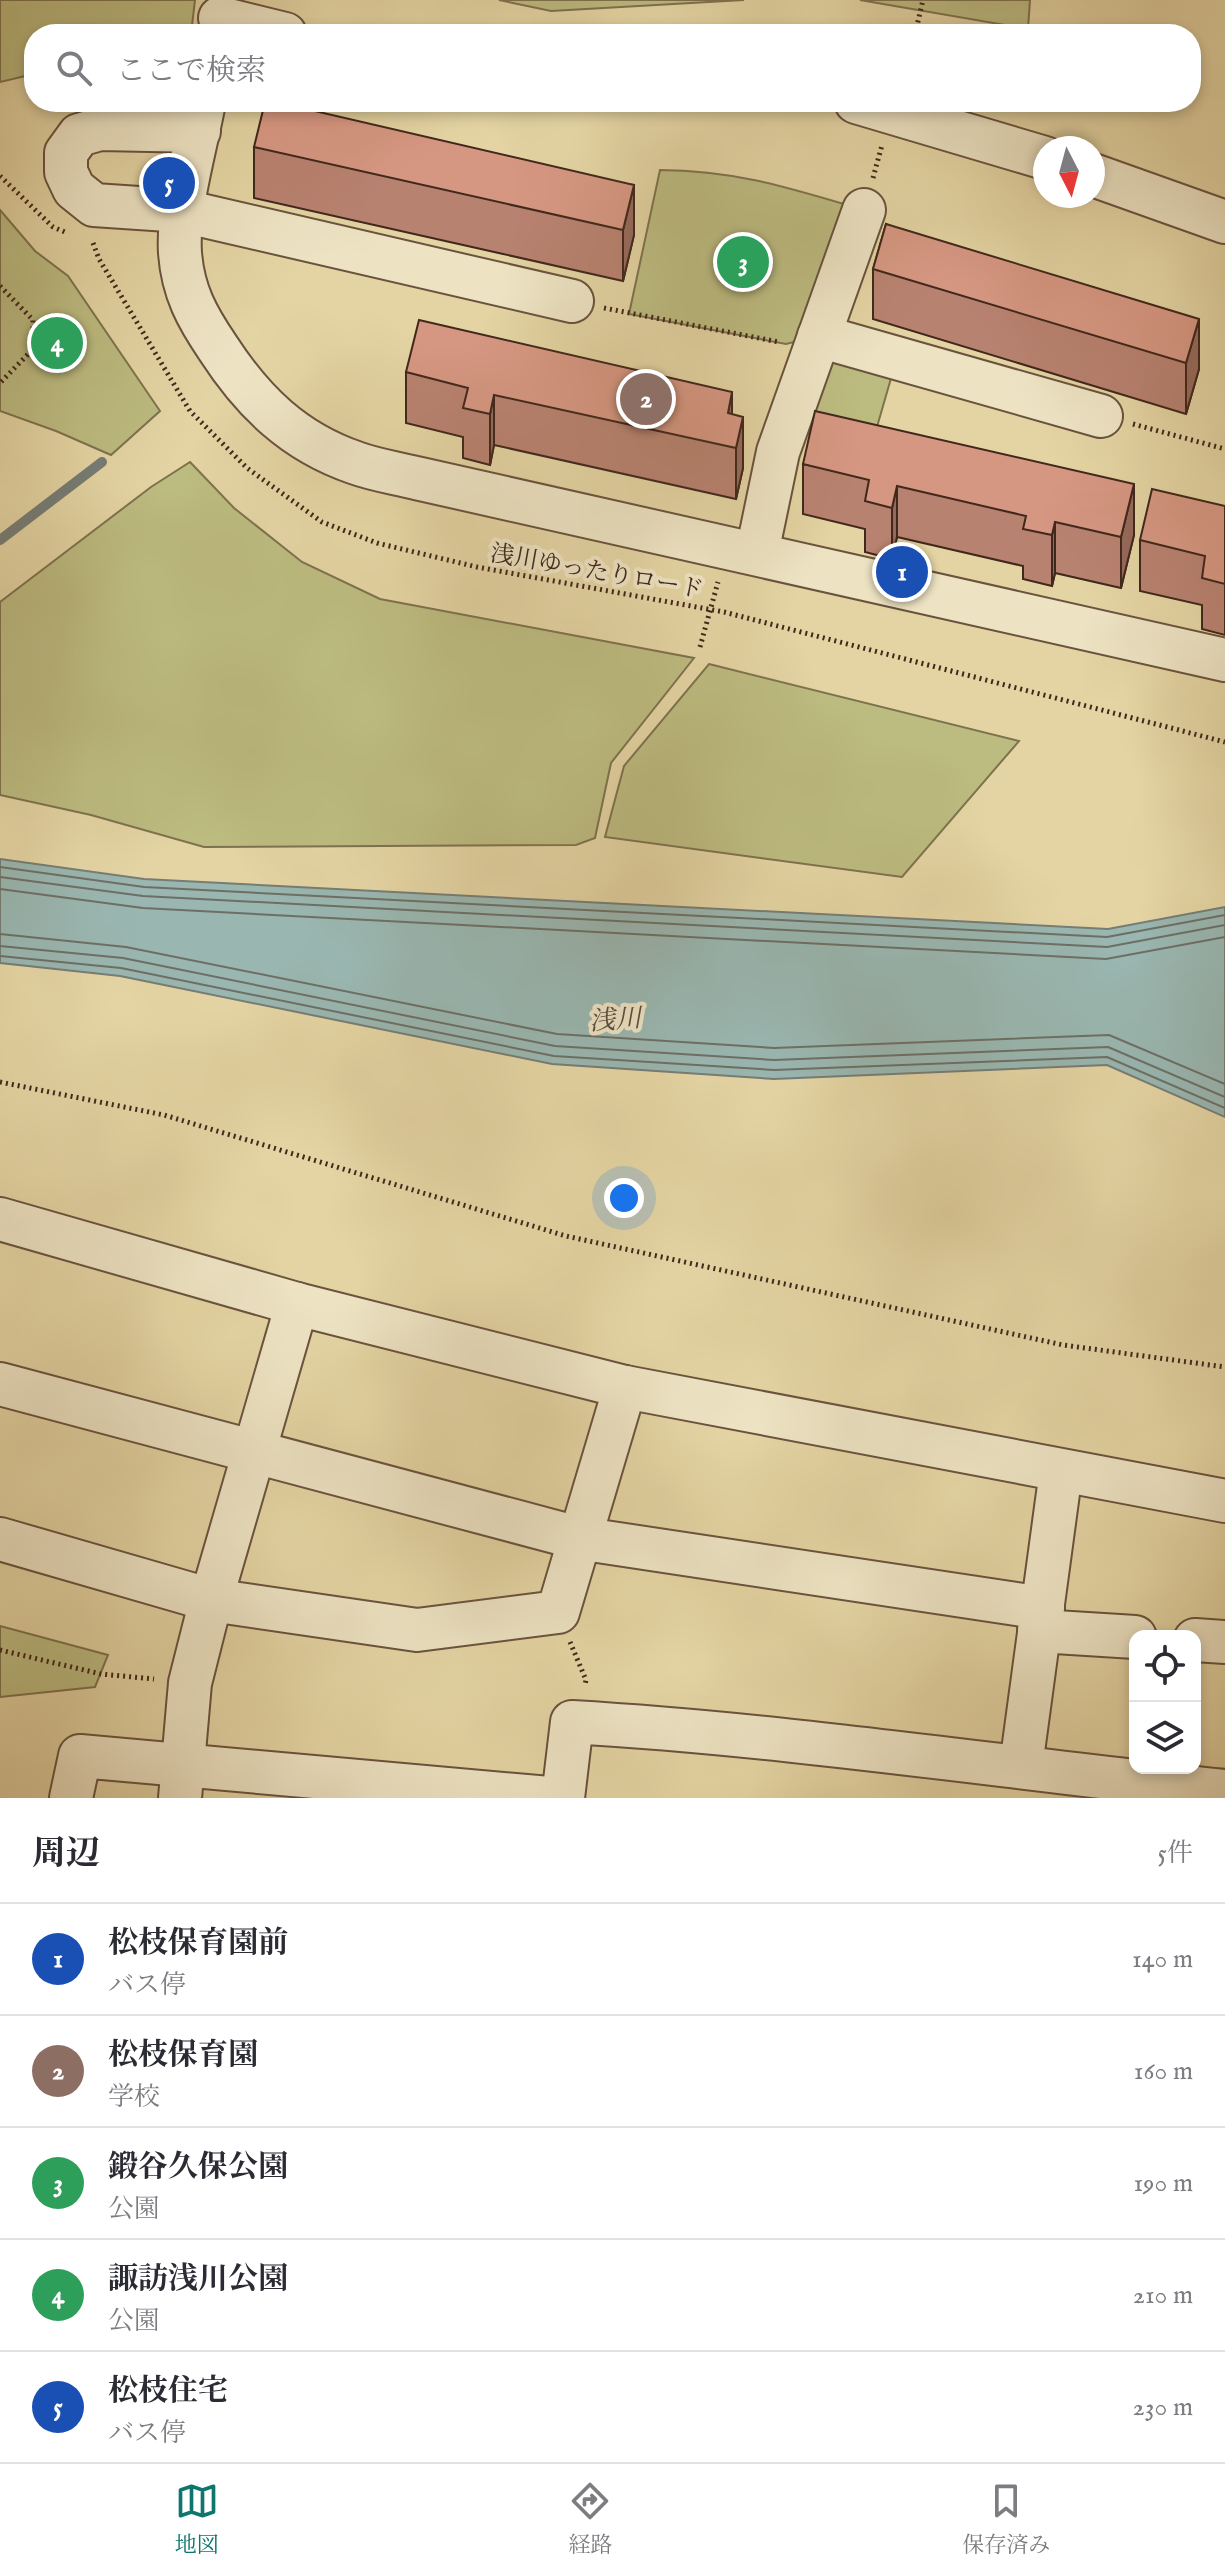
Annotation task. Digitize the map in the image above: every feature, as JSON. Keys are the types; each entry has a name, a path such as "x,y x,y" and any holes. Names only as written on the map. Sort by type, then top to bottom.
{"street":[{"path":"219,17 246,24"},
{"path":"891,112 1033,154"},
{"path":"572,301 183,211 94,205 74,189 66,172 66,153 79,135 100,129 202,116 183,211 180,252 195,314 236,377 264,409 306,439 355,463 1225,660"},
{"path":"1105,179 1225,222"},
{"path":"757,553 778,452 864,210"},
{"path":"819,336 1101,416"},
{"path":"0,1219 297,1304 625,1387 1225,1501"},
{"path":"182,1781 190,1683 297,1304"},
{"path":"0,1384 578,1538 1129,1636"},
{"path":"0,1539 211,1600 417,1630 558,1612 625,1387"},
{"path":"1021,1766 1061,1471"},
{"path":"1201,1640 1225,1642"},
{"path":"563,1798 572,1722 789,1739 1021,1766 1069,1787 1225,1791"},
{"path":"71,1798 80,1756 182,1781 549,1798"}],"path":[{"path":"917,24 923,0"},
{"path":"864,210 874,112"},
{"name":"浅川ゆったりロード","path":"92,242 99,259 190,411 247,468 322,522 377,543 477,567 710,610 1225,742"},
{"path":"0,286 33,320 33,349 0,383"},
{"path":"572,301 786,344 819,336"},
{"path":"1101,416 1225,449"},
{"path":"700,647 710,610"},
{"path":"0,1082 164,1115 566,1236 1063,1345 1225,1367"},
{"path":"558,1612 586,1680 582,1722"},
{"path":"0,1650 101,1674 190,1683"}],"shaded area":[{"path":"0,0 195,0 192,24 24,24 24,76 0,82"},
{"path":"499,0 744,0 551,11"},
{"path":"860,0 1030,0 1028,24 999,24"},
{"path":"660,170 739,177 864,210 819,336 786,344 629,314"},
{"path":"0,210 35,251 68,276 160,411 111,455 0,411"},
{"path":"851,356 894,368 870,451 805,433 825,361"},
{"path":"190,462 234,508 302,562 380,599 694,658 611,763 595,838 576,845 204,847 91,815 0,795 0,602 151,487"},
{"path":"709,664 1019,741 902,877 605,837 624,766"},
{"path":"0,1626 108,1655 95,1687 0,1697"}],"water":[{"name":"浅川","path":"0,859 144,879 1108,929 1225,907 1225,1117 1107,1065 774,1079 552,1064 120,976 0,963"}],"building":[{"path":"263,112 319,112 634,185 623,230 254,147"},
{"path":"886,224 1199,319 1186,363 873,269"},
{"path":"419,320 732,392 728,413 743,417 736,448 494,395 490,414 463,408 468,388 406,372"},
{"path":"815,411 1134,484 1121,537 1055,522 1052,535 1023,529 1026,516 897,486 892,508 865,501 869,480 803,464"},
{"path":"1152,489 1225,506 1225,584 1202,578 1205,556 1140,540"}],"waterway":[{"path":"0,540 102,462"}],"place":[{"name":"松枝住宅","path":"169,183"},
{"name":"鍛谷久保公園","path":"743,262"},
{"name":"諏訪浅川公園","path":"57,343"},
{"name":"松枝保育園","path":"646,399"},
{"name":"松枝保育園前","path":"902,572"}]}
